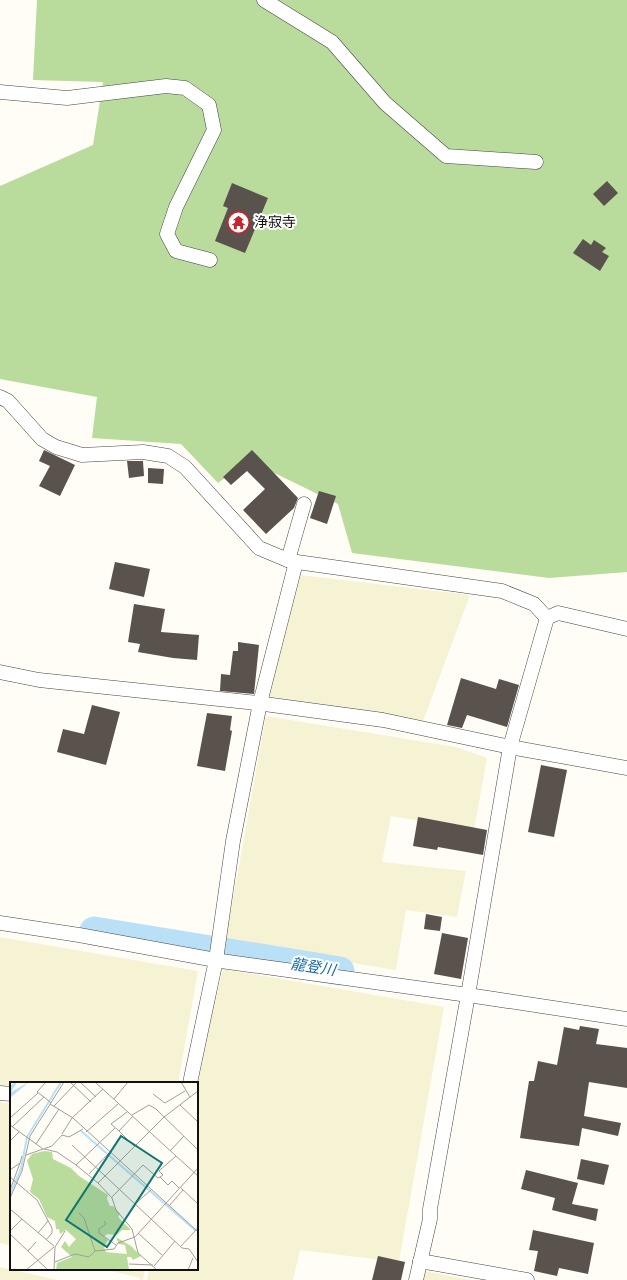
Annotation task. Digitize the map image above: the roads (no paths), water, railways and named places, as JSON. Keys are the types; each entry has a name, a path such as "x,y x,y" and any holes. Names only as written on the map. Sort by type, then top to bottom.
{"street":[{"path":"264,0 332,42 385,103 446,156 536,162"},
{"path":"0,92 67,98 166,86 185,88 208,105 214,130 176,208 167,234 176,251 210,260"},
{"path":"0,397 8,401 42,439 56,447 82,455 143,452 168,456 185,467 259,548 292,561 502,591 534,604 547,618"},
{"path":"190,1082 216,960 232,841 260,703 304,504"},
{"path":"416,1280 430,1219 430,1209 510,747 547,618 558,613 627,629"},
{"path":"0,672 39,680 260,703 383,720 510,747 627,768"},
{"path":"0,923 216,960 627,1019"},
{"path":"0,1093 10,1094"},
{"path":"420,1261 527,1280"}],"waterway":[{"name":"龍登川","path":"94,931 340,971"}],"place":[{"name":"浄寂寺","path":"238,222"}]}
